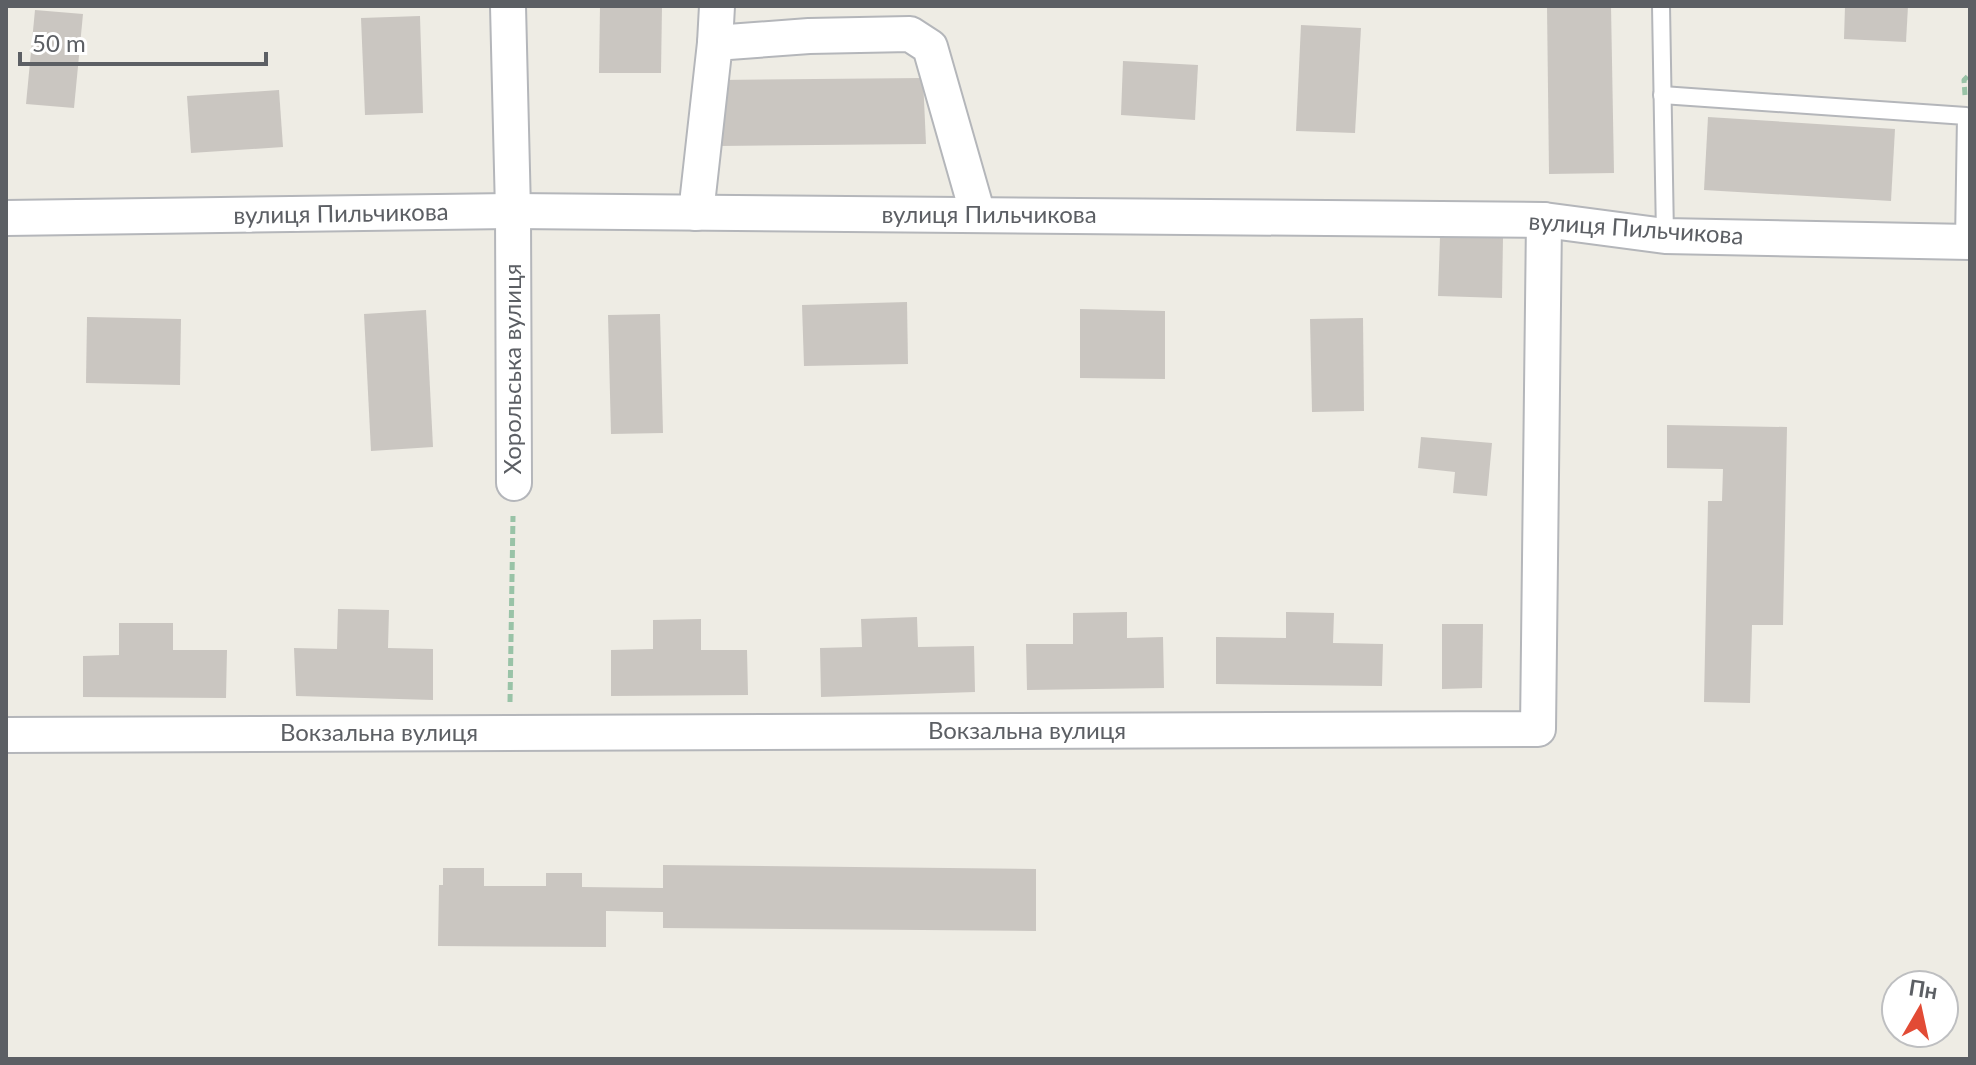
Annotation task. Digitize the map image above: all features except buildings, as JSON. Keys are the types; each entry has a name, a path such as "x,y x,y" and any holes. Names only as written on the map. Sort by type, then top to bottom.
{"street":[{"name":"Хорольська вулиця","path":"508,6 513,211 514,483"},
{"path":"696,213 717,6"},
{"path":"715,43 809,36 910,34 930,47 978,215"},
{"name":"вулиця Пильчикова","path":"6,218 513,211 1544,220 1665,236 1967,242"},
{"name":"Вокзальна вулиця","path":"6,735 1538,729 1544,220"}],"lane":[{"path":"1661,6 1665,236"},
{"path":"1662,95 1966,116 1967,242"}],"path":[{"path":"1964,80 1970,74"},
{"name":"Хорольська вулиця","path":"510,733 514,483"}]}
